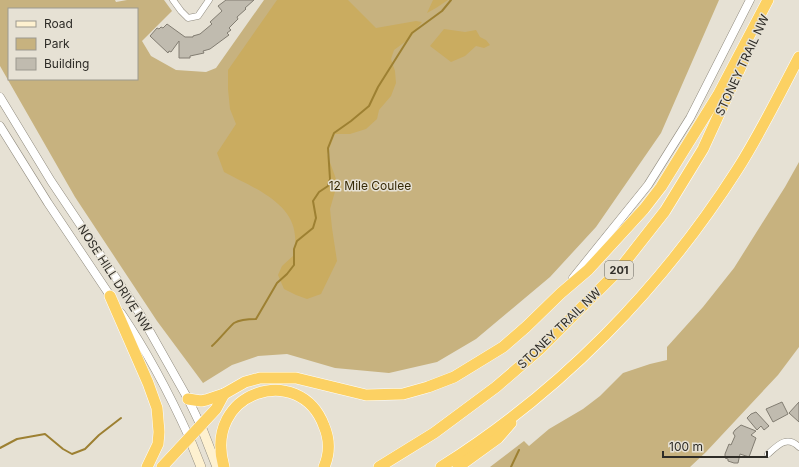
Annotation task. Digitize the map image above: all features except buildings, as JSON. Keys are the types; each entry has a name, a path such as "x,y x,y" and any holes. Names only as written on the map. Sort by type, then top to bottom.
{"highway":[{"path":"188,399 201,401 224,394 244,382 260,378 296,378 366,395 403,394 428,387 454,377 502,347 588,270 644,209 661,187 718,95 768,0"},
{"name":"STONEY TRAIL NW","path":"379,467 434,433 496,387 540,349 618,271 665,212 703,149 772,0"},
{"path":"441,467 524,408 589,351 622,319 660,276 715,204 738,169 761,130 799,56"},
{"path":"110,296 148,383 157,408 159,432 158,444 147,467"},
{"path":"224,467 221,453 222,430 232,410 244,399 264,391 290,392 304,398 314,408 328,434 329,449 324,467"},
{"path":"162,467 216,409 224,394"},
{"path":"458,467 498,438 524,408"}],"main road":[{"name":"NOSE HILL DRIVE NW","path":"201,426 217,467"},
{"name":"NOSE HILL DRIVE NW","path":"189,437 201,467"}],"street":[{"path":"173,0 188,18 198,16 209,0"},
{"path":"561,293 648,185 690,118 750,0"},
{"name":"NOSE HILL DRIVE NW","path":"0,97 51,181 140,314 188,399 201,426"},
{"name":"NOSE HILL DRIVE NW","path":"0,126 48,203 138,338 158,372 189,437"},
{"path":"768,454 782,442 794,443 799,447"}],"green space":[{"name":"12 Mile Coulee","path":"0,0 115,0 116,2 127,0 164,0 172,11 142,41 151,56 176,70 206,72 216,68 264,0 719,0 661,133 596,227 550,277 476,339 437,362 389,373 335,368 287,354 258,356 232,365 203,383 157,321 75,197 8,80 138,80 138,8 8,8 8,80 0,66"},
{"path":"799,162 799,347 778,375 706,452 690,467 490,467 524,441 529,446 549,429 583,409 600,396 623,373 667,360 667,347 703,307 734,268"}],"shaded area":[{"path":"277,0 348,0 376,28 416,21 422,22 409,39 394,50 391,59 395,71 396,83 391,96 379,110 377,119 366,129 350,134 335,134 327,154 336,179 336,188 330,209 337,261 321,294 307,299 284,289 278,275 282,266 294,255 295,236 287,213 268,196 224,172 217,153 236,124 230,109 228,70"},
{"path":"433,0 448,0 427,13"},
{"path":"444,29 465,32 476,30 480,37 486,40 490,45 484,48 476,46 465,56 451,62 430,46"}],"waterway":[{"path":"212,346 234,323 242,320 256,319 277,283 294,265 294,249 297,241 313,228 316,218 313,201 319,192 328,186 330,179 328,148 334,133 369,106 378,87 412,33 442,11 451,0"},
{"path":"0,448 17,439 45,434 63,449 72,454 85,449 99,435 121,418"},
{"path":"511,467 519,450"}]}
